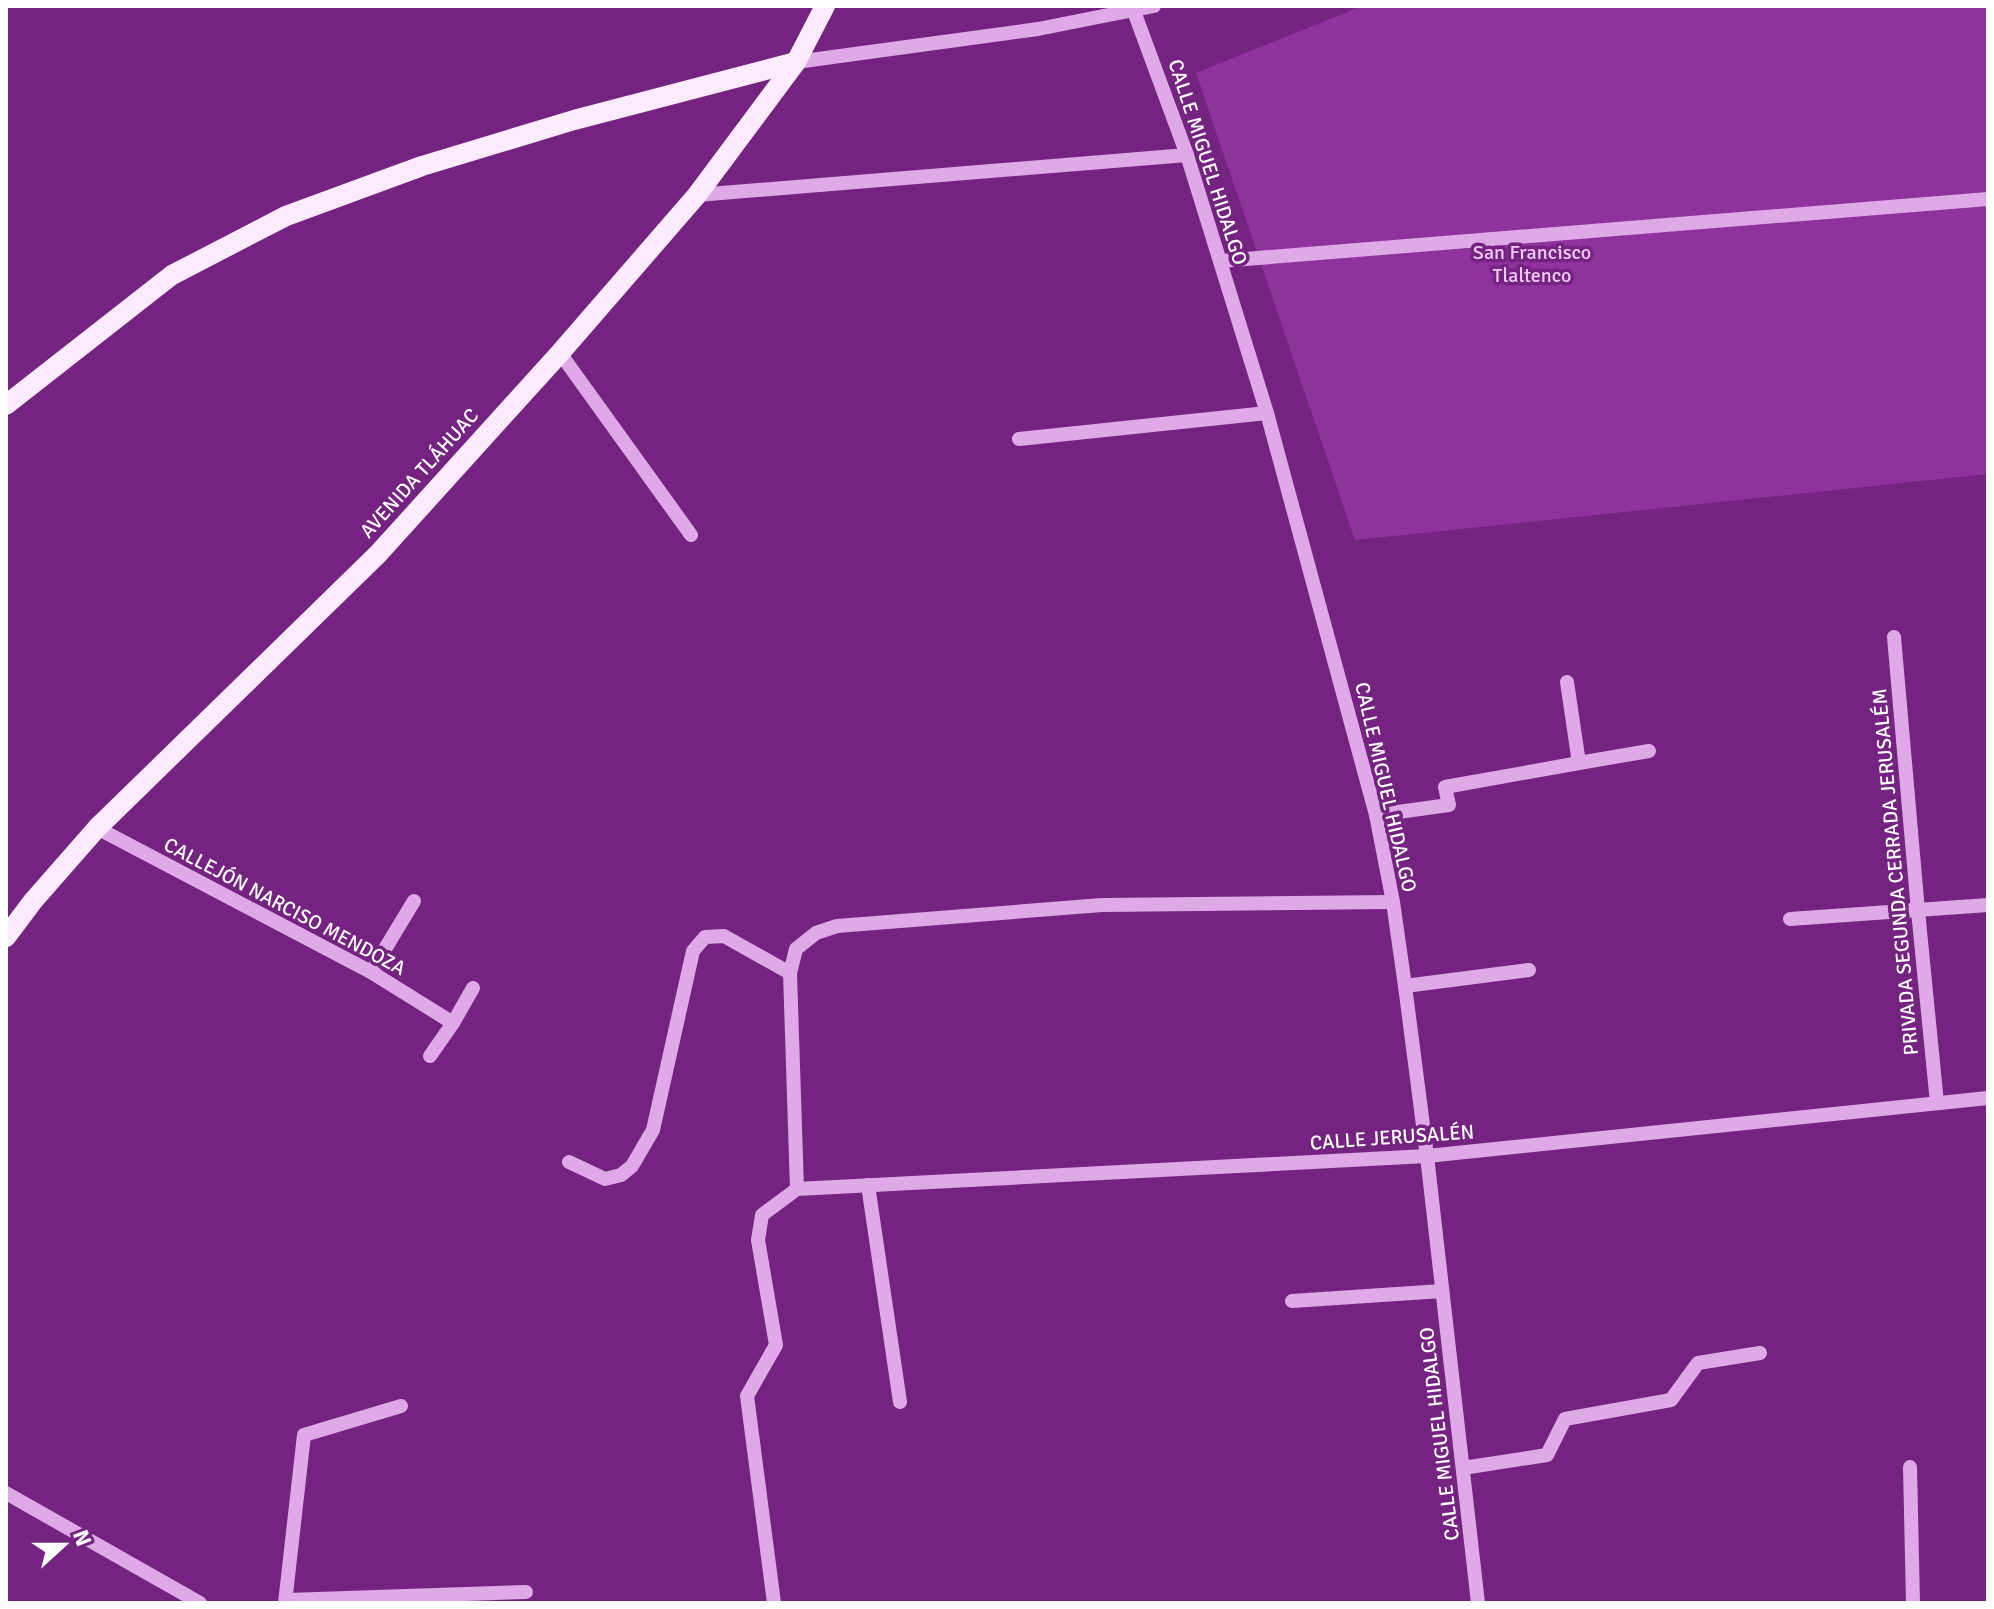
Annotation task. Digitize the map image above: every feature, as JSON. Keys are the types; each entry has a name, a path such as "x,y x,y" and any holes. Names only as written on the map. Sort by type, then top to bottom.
{"main road":[{"name":"AVENIDA TLÁHUAC","path":"6,937 97,828 378,554 560,353 697,195 796,62 825,6"},
{"path":"6,405 172,275 286,216 422,166 558,124 796,62"}],"street":[{"path":"796,62 1038,29 1154,6"},
{"name":"CALLE MIGUEL HIDALGO","path":"1134,8 1187,155 1267,413 1376,815 1405,986 1478,1603"},
{"path":"697,195 1187,155"},
{"path":"1221,261 1988,199"},
{"path":"560,353 691,535"},
{"path":"1019,439 1267,413"},
{"name":"PRIVADA SEGUNDA CERRADA JERUSALÉM","path":"1894,637 1937,1103"},
{"path":"1567,682 1579,763"},
{"path":"1376,815 1449,805 1445,787 1649,751"},
{"name":"CALLEJÓN NARCISO MENDOZA","path":"97,828 371,972 453,1023"},
{"path":"371,972 414,901"},
{"path":"774,1603 747,1396 776,1345 758,1240 762,1215 797,1189 790,973 796,949 816,933 837,926 1102,905 1393,902"},
{"path":"1790,919 1988,905"},
{"path":"569,1162 605,1179 621,1175 632,1166 653,1130 693,951 705,937 724,936 790,973"},
{"path":"1405,986 1529,970"},
{"path":"430,1056 473,988"},
{"name":"CALLE JERUSALÉN","path":"797,1189 1427,1156 1988,1098"},
{"path":"868,1185 900,1402"},
{"path":"1292,1301 1442,1291"},
{"path":"1463,1468 1547,1455 1565,1419 1671,1400 1698,1363 1760,1353"},
{"path":"401,1406 304,1435 286,1601 526,1592"},
{"path":"1910,1467 1913,1603"},
{"path":"6,1493 200,1603"}],"green space":[{"name":"San Francisco Tlaltenco","path":"1362,6 1988,6 1988,474 1355,540 1196,73"}]}
